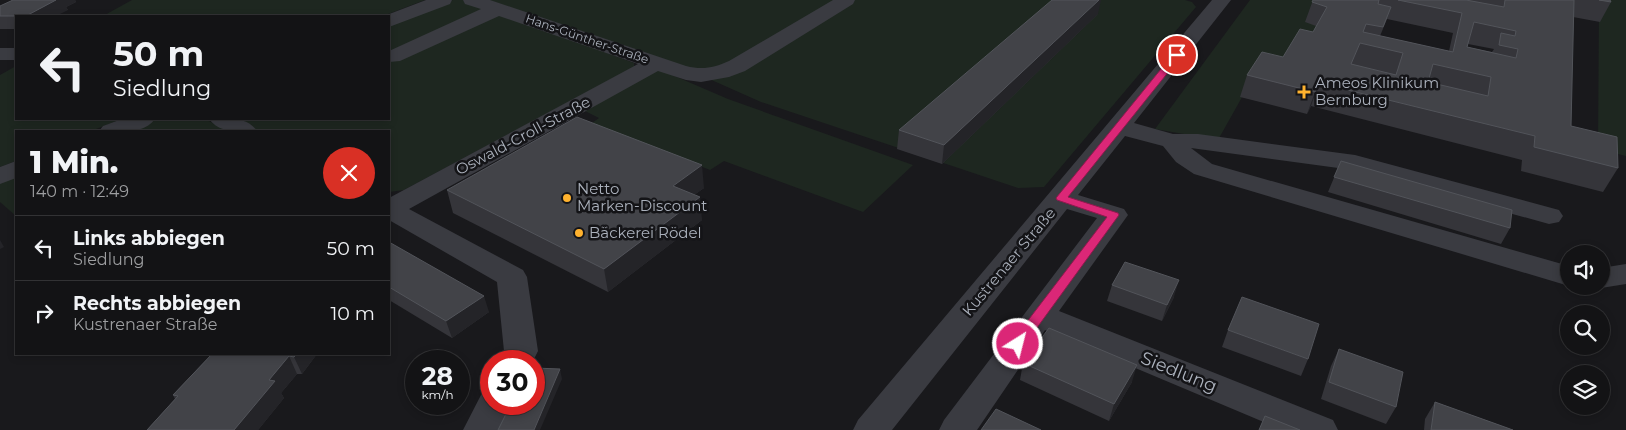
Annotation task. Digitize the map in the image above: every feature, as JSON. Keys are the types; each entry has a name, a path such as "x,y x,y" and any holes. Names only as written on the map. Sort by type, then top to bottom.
{"street":[{"path":"390,21 443,0"},
{"name":"Hans-Günther-Straße","path":"472,0 685,73 701,76 721,73 737,66 846,0"},
{"name":"Kustrenaer Straße","path":"871,430 1120,127 1212,2"},
{"path":"393,57 498,9"},
{"path":"0,54 15,54"},
{"name":"Oswald-Croll-Straße","path":"390,208 656,63"},
{"path":"114,130 140,120"},
{"path":"223,120 243,130"},
{"path":"1120,127 1172,141 1198,141 1355,163 1549,216"},
{"path":"1172,141 1186,157 1204,169 1560,273"},
{"path":"0,176 15,169"},
{"path":"956,430 1114,215 1061,198"},
{"path":"390,210 512,277 521,350"},
{"path":"1610,277 1626,274"},
{"name":"Siedlung","path":"1039,315 1320,430"},
{"path":"481,430 488,415"}],"shaded area":[{"path":"132,0 425,0 386,15 105,15"},
{"path":"453,0 463,0 634,63 634,67 404,190 390,192 390,130 254,130 235,120 390,120 390,25"},
{"path":"489,0 1185,0 1192,2 1196,7 1044,187 1018,188 761,102 689,70"},
{"path":"1250,0 1338,0 1276,79 1255,74 1218,140 1155,129"},
{"path":"1576,0 1626,0 1626,156 1598,149 1599,5"},
{"path":"15,67 15,120 119,120 94,130 15,130 15,161 0,167 0,75"},
{"path":"655,71 663,71 728,99 913,165 863,212 724,161 710,170 592,123 599,118 583,110"},
{"path":"155,120 207,120 226,130 130,130"},
{"path":"15,176 15,215 0,202 0,183"}],"building":[{"path":"13,0 56,0 28,15 0,16 0,6"},
{"path":"1052,0 1099,0 944,145 899,130"},
{"path":"1313,0 1379,0 1378,4 1391,7 1383,27 1366,24 1363,32 1453,52 1462,13 1398,0 1466,0 1504,7 1505,0 1574,0 1571,126 1617,137 1618,168 1534,147 1535,136 1319,83 1315,92 1247,75 1262,52 1283,57 1300,29 1313,32 1327,7 1312,2","holes":["1474,22 1516,31 1515,36 1501,33 1499,45 1518,49 1516,58 1467,47","1360,43 1403,53 1396,75 1351,64","1433,64 1491,77 1488,96 1428,82"]},
{"path":"577,117 702,165 673,186 700,197 604,269 447,190"},
{"path":"1341,161 1512,210 1510,228 1334,177"},
{"path":"390,243 484,296 446,321 390,288"},
{"path":"1125,262 1179,280 1167,305 1112,285"},
{"path":"1242,297 1319,324 1308,359 1228,330"},
{"path":"1049,328 1137,365 1114,404 1023,363"},
{"path":"1339,349 1403,372 1396,407 1329,382"},
{"path":"211,355 296,355 294,357 289,356 269,380 275,381 234,430 147,430 178,396 173,395"},
{"path":"545,368 560,369 545,404"},
{"path":"1435,402 1513,430 1431,430"},
{"path":"996,409 1041,430 981,430"},
{"path":"506,415 540,415 534,430 498,430"},
{"path":"1265,416 1300,430 1259,430"}],"place":[{"name":"Ameos Klinikum Bernburg","path":"1304,92"},
{"name":"Netto Marken-Discount","path":"567,198"},
{"name":"Bäckerei Rödel","path":"579,233"}],"route":[{"path":"1018,344 1114,215 1061,198 1177,55"}]}
